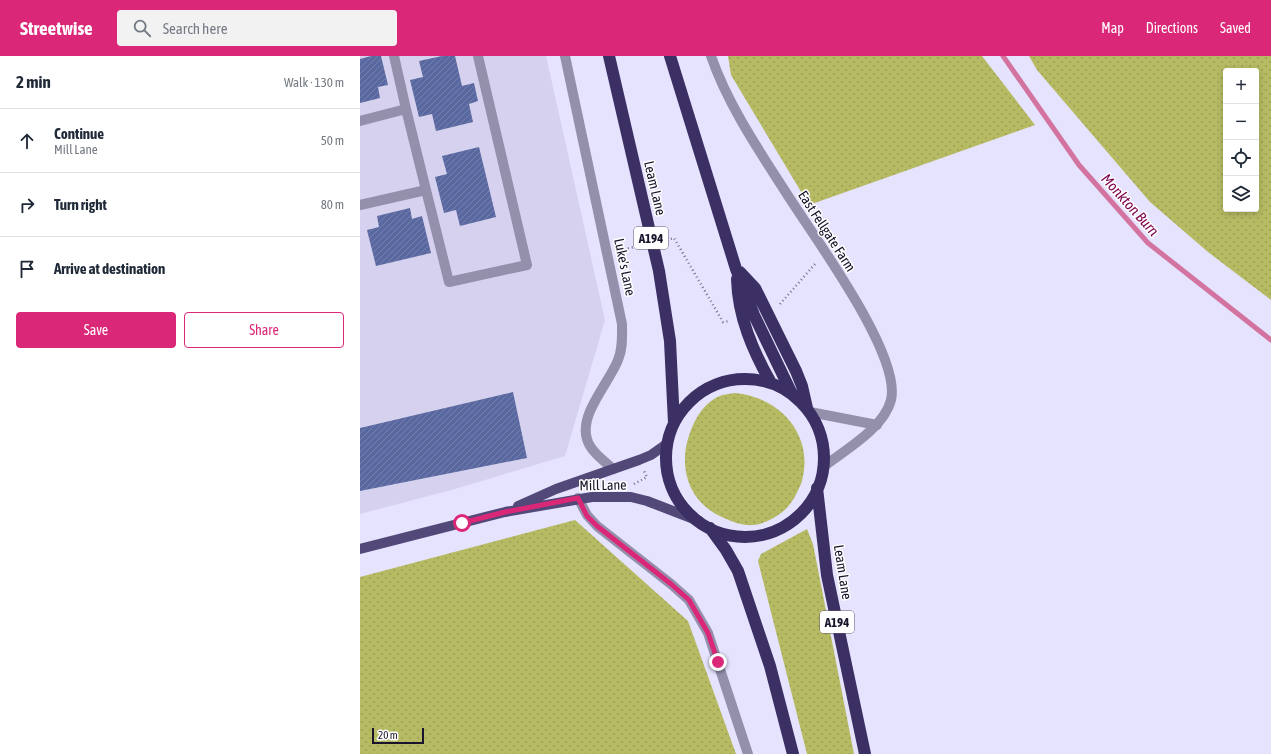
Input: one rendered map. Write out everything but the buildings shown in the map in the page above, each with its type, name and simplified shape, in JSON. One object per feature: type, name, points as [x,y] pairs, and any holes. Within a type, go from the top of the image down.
[{"type":"highway","name":"Leam Lane","points":[[609,56],[659,271],[670,341],[674,423]]},
{"type":"highway","name":"Leam Lane","points":[[670,56],[736,269],[754,315],[792,394]]},
{"type":"highway","name":"Leam Lane","points":[[736,269],[737,300],[756,356],[772,383]]},
{"type":"highway","name":"Leam Lane","points":[[704,524],[735,536],[749,536],[774,532],[800,515],[810,502],[817,488],[823,467],[822,438],[808,410],[802,386],[796,371],[755,288],[736,269]]},
{"type":"highway","name":"Leam Lane","points":[[793,754],[770,666],[738,571],[726,550],[704,524],[686,509],[676,495],[669,478],[666,461],[668,443],[674,423],[684,407],[698,394],[715,384],[734,379],[753,379],[772,383],[792,394],[808,410]]},
{"type":"highway","name":"Leam Lane","points":[[817,488],[827,575],[865,754]]},
{"type":"main road","name":"Mill Lane","points":[[505,512],[556,489],[651,455],[668,443]]},
{"type":"main road","name":"Mill Lane","points":[[360,549],[505,512],[578,498],[631,497],[655,503],[704,524]]},
{"type":"street","points":[[394,56],[449,282],[527,265],[478,56]]},
{"type":"street","name":"Luke's Lane","points":[[565,56],[622,324],[622,344],[618,360],[587,417],[585,429],[587,441],[613,469]]},
{"type":"street","name":"East Fellgate Farm","points":[[711,56],[716,69],[750,135],[786,193],[826,252],[864,316],[884,358],[891,377],[891,401],[885,416],[877,425],[823,467]]},
{"type":"street","points":[[360,121],[406,109]]},
{"type":"street","points":[[360,205],[426,190]]},
{"type":"street","points":[[808,410],[877,425]]},
{"type":"street","points":[[578,498],[587,516],[597,526],[689,600],[708,633],[748,754]]},
{"type":"path","points":[[631,497],[632,485],[647,477],[639,460]]},
{"type":"shaded area","points":[[360,56],[546,56],[605,320],[565,456],[455,489],[360,514]]},
{"type":"green space","points":[[728,56],[982,56],[1035,125],[809,205],[731,75]]},
{"type":"green space","points":[[1029,56],[1271,56],[1271,300],[1208,252],[1150,202],[1037,70]]},
{"type":"green space","points":[[735,393],[752,396],[767,402],[780,411],[791,422],[799,436],[803,451],[804,467],[801,484],[793,500],[785,510],[778,515],[768,521],[757,524],[746,525],[738,523],[724,518],[710,510],[700,501],[692,490],[687,477],[685,463],[686,449],[689,435],[697,417],[705,406],[712,400],[722,395]]},
{"type":"green space","points":[[575,520],[688,621],[736,754],[360,754],[360,577]]},
{"type":"green space","points":[[807,529],[813,544],[854,754],[807,754],[758,561],[761,554]]},
{"type":"waterway","name":"Monkton Burn","points":[[1003,56],[1079,165],[1148,243],[1271,340]]},
{"type":"route","points":[[462,523],[505,512],[578,498],[587,516],[597,526],[689,600],[708,633],[718,662]]}]
